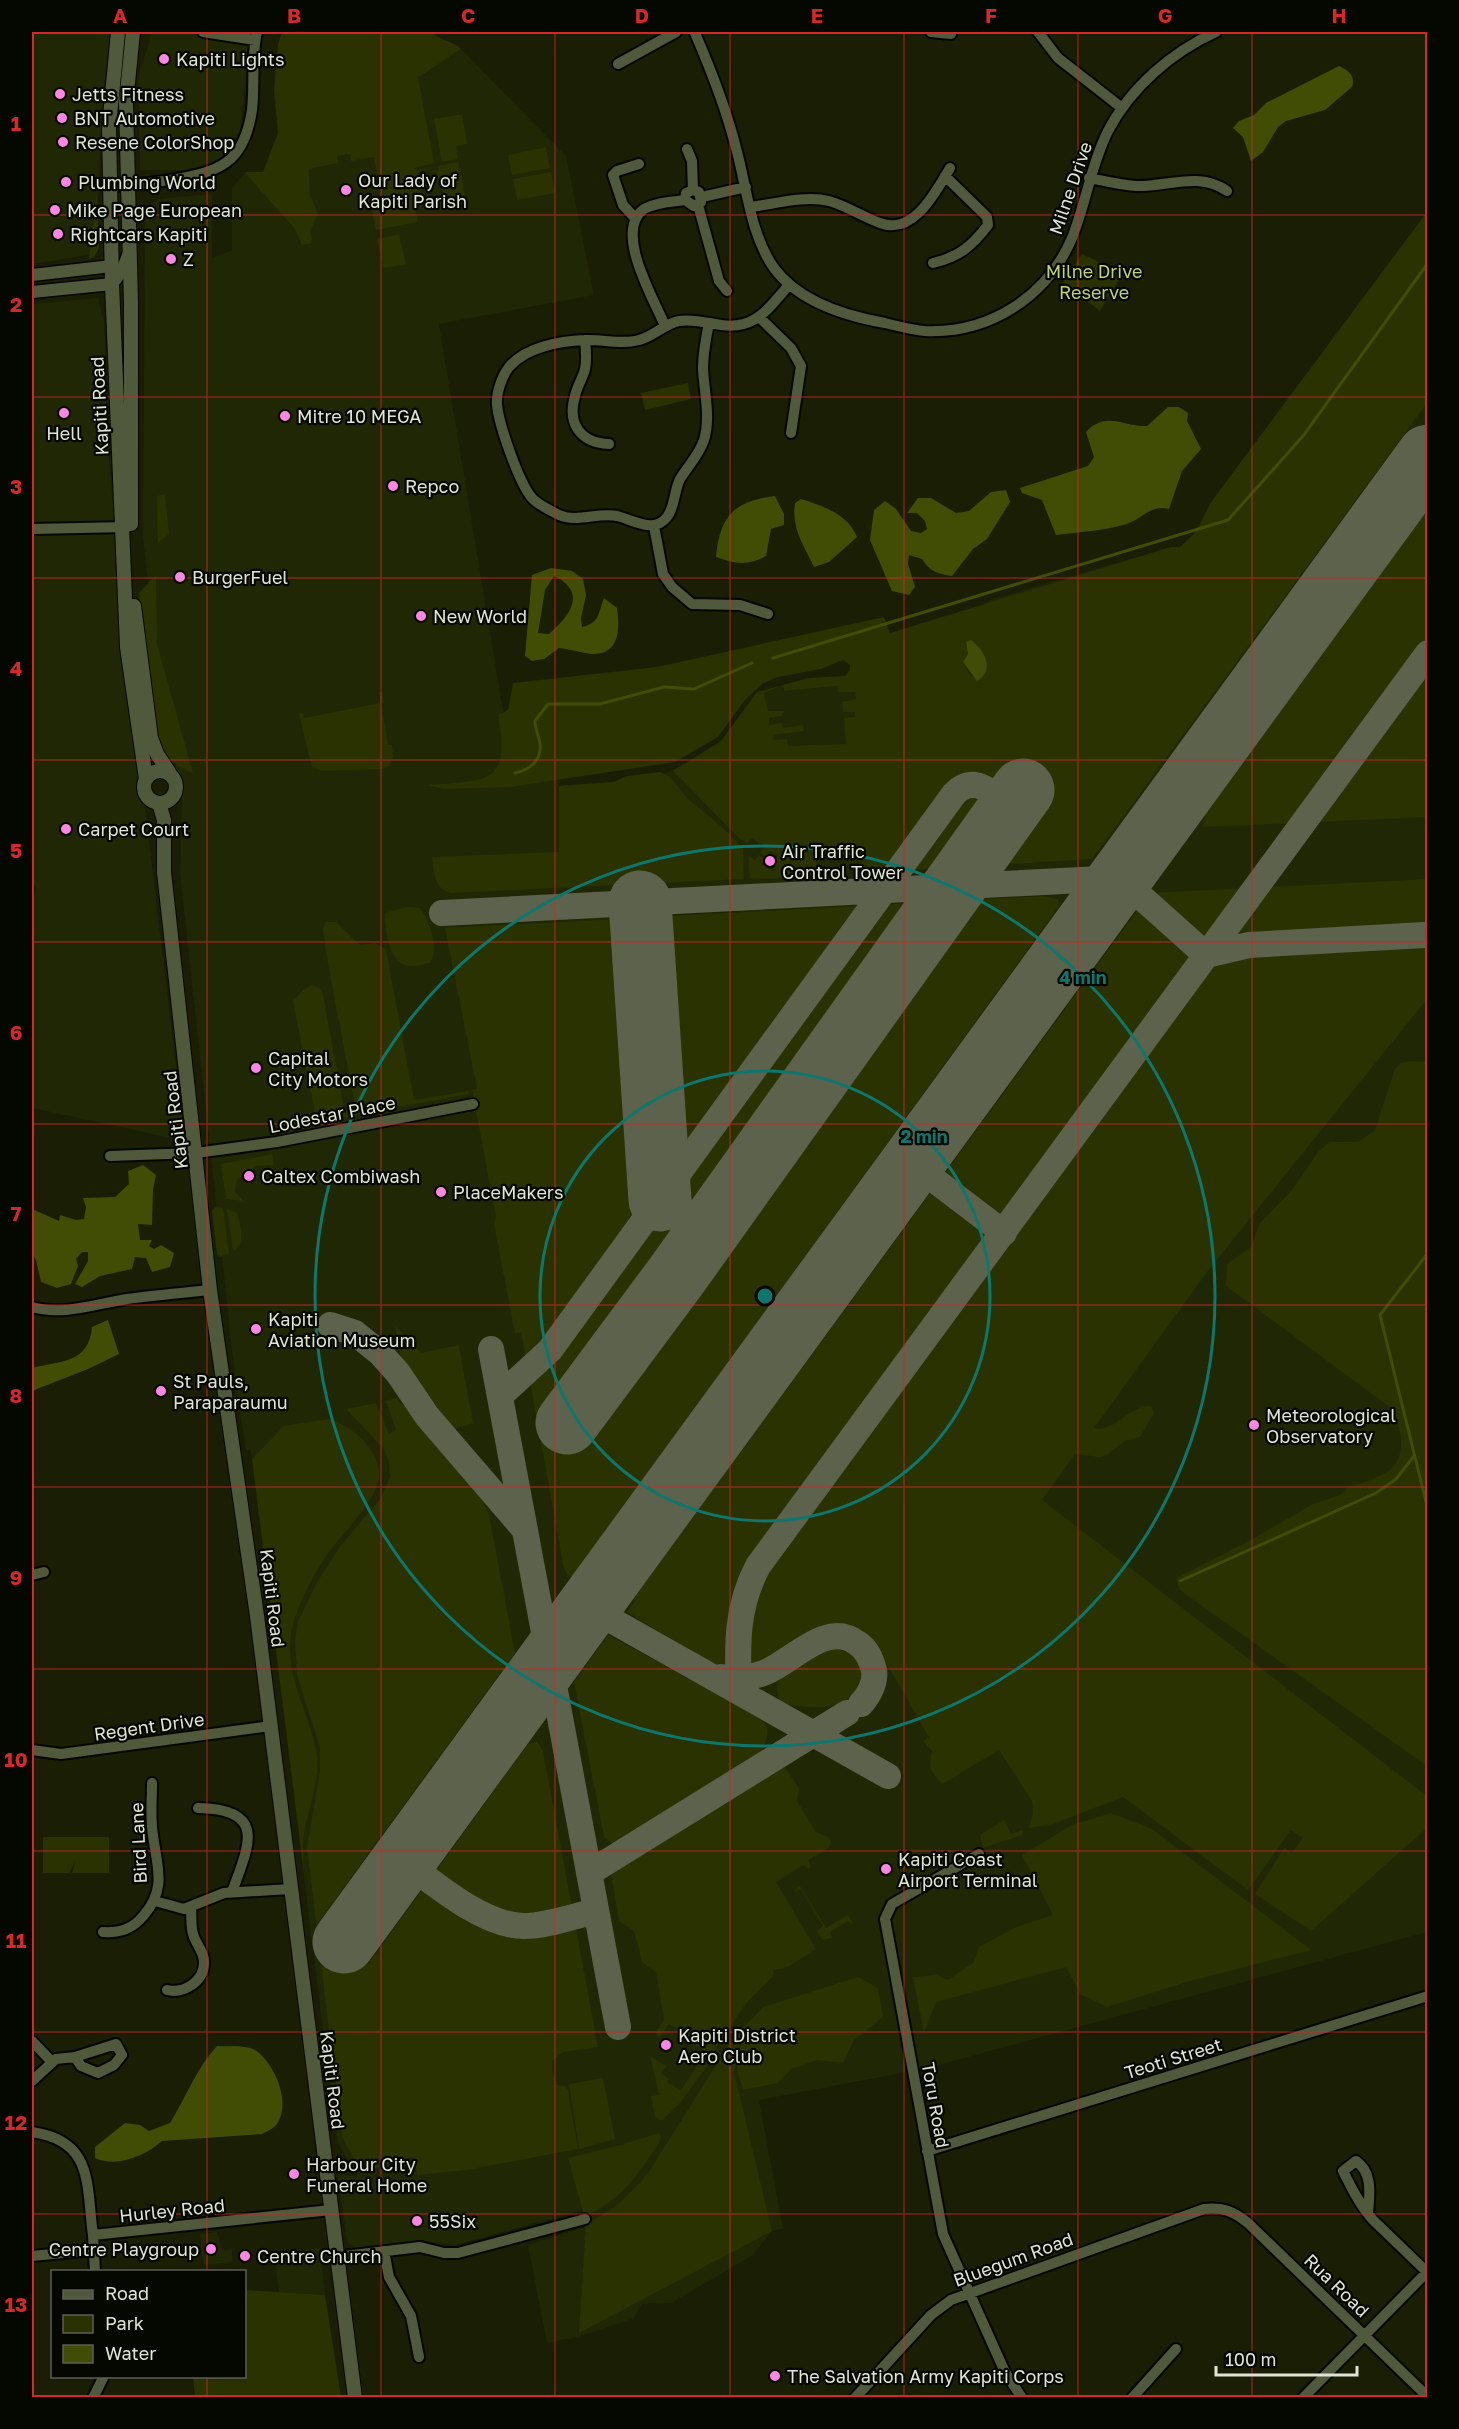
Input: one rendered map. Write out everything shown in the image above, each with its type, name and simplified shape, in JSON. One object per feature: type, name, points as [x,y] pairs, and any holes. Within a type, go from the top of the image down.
[{"type":"main road","name":"Kapiti Road","points":[[118,32],[109,127],[110,186],[127,527],[136,628],[151,738],[157,754],[169,772]]},
{"type":"main road","name":"Kapiti Road","points":[[133,32],[126,103],[131,299],[127,647],[146,779]]},
{"type":"main road","points":[[127,647],[136,628]]},
{"type":"main road","points":[[156,771],[169,772],[176,782],[176,791],[168,801],[159,803],[146,794],[146,779],[156,771]]},
{"type":"main road","name":"Kapiti Road","points":[[159,803],[164,820],[164,872],[210,1290],[240,1486],[355,2397]]},
{"type":"street","points":[[618,64],[676,32]]},
{"type":"street","points":[[683,32],[696,32]]},
{"type":"street","name":"Milne Drive","points":[[696,32],[716,84],[760,242],[774,267],[789,285],[820,304],[864,319],[924,331],[957,329],[980,324],[1023,302],[1054,269],[1071,238],[1102,144],[1122,108],[1147,79],[1165,64],[1216,32]]},
{"type":"street","points":[[931,32],[951,34]]},
{"type":"street","points":[[1038,32],[1058,58],[1122,108]]},
{"type":"street","points":[[110,186],[129,186],[216,170],[234,156],[248,131],[256,36],[203,33]]},
{"type":"street","points":[[687,149],[692,161],[697,197],[720,280],[727,291]]},
{"type":"street","points":[[635,218],[623,205],[613,175],[617,171],[639,164]]},
{"type":"street","points":[[751,207],[806,200],[827,201],[883,224],[902,225],[912,219],[921,209],[947,172],[987,217],[988,225],[970,247],[952,258],[933,263]]},
{"type":"street","points":[[1089,178],[1136,186],[1196,180],[1210,182],[1227,191]]},
{"type":"street","points":[[664,326],[633,243],[631,235],[635,218],[645,209],[656,204],[685,200],[686,193],[697,197],[746,187]]},
{"type":"street","points":[[32,292],[65,289],[114,275],[130,247]]},
{"type":"street","points":[[65,289],[71,284],[79,269]]},
{"type":"street","points":[[32,275],[79,269],[114,275],[131,299]]},
{"type":"street","points":[[709,323],[703,358],[707,418],[704,439],[681,479],[670,514],[664,521],[654,526],[614,516],[582,518],[562,516],[543,506],[529,494],[517,473],[497,405],[498,393],[508,368],[528,352],[585,340],[622,344],[642,340],[664,326],[680,321],[709,323],[729,327],[743,325],[760,318],[789,285]]},
{"type":"street","points":[[760,318],[791,348],[801,366],[799,396],[790,433]]},
{"type":"street","points":[[585,340],[585,368],[574,396],[572,420],[577,431],[587,439],[598,444],[609,444]]},
{"type":"street","points":[[654,526],[663,574],[672,587],[692,604],[740,605],[768,614]]},
{"type":"street","points":[[32,528],[127,527]]},
{"type":"street","name":"Lodestar Place","points":[[110,1156],[196,1153],[314,1136],[473,1104]]},
{"type":"street","points":[[32,1307],[46,1311],[65,1310],[130,1299],[210,1290]]},
{"type":"street","points":[[32,1575],[44,1572]]},
{"type":"street","name":"Regent Drive","points":[[32,1750],[61,1754],[271,1726]]},
{"type":"street","name":"Bird Lane","points":[[152,1783],[152,1829],[159,1870],[155,1901]]},
{"type":"street","points":[[198,1808],[226,1811],[239,1818],[247,1830],[247,1855],[232,1892]]},
{"type":"street","name":"Toru Road","points":[[979,1854],[892,1904],[885,1915],[943,2234],[1005,2372],[1022,2397]]},
{"type":"street","points":[[103,1932],[117,1932],[133,1927],[155,1901],[177,1908],[191,1908],[218,1894],[291,1888]]},
{"type":"street","points":[[166,1990],[175,1992],[187,1988],[198,1979],[204,1968],[204,1957],[192,1930],[191,1908]]},
{"type":"street","name":"Teoti Street","points":[[927,2151],[1428,1996]]},
{"type":"street","points":[[32,2040],[52,2062]]},
{"type":"street","points":[[32,2081],[52,2062],[62,2057],[75,2057]]},
{"type":"street","points":[[32,2132],[64,2141],[72,2146],[81,2161],[93,2235],[95,2270]]},
{"type":"street","name":"Bluegum Road","points":[[855,2397],[936,2310],[969,2292],[1188,2214],[1217,2208]]},
{"type":"street","name":"Rua Road","points":[[1217,2208],[1230,2210],[1248,2223],[1428,2397]]},
{"type":"street","name":"Hurley Road","points":[[93,2235],[331,2210]]},
{"type":"street","points":[[1303,2397],[1427,2272],[1368,2214]]},
{"type":"street","points":[[336,2257],[420,2247],[444,2253],[458,2253],[585,2219]]},
{"type":"street","points":[[32,2256],[94,2250]]},
{"type":"street","points":[[384,2251],[389,2277],[411,2316],[419,2357]]},
{"type":"street","points":[[1132,2397],[1176,2349]]},
{"type":"street","points":[[93,2397],[103,2378]]},
{"type":"shaded area","points":[[32,32],[110,32],[110,38],[103,92],[95,254],[32,264]]},
{"type":"shaded area","points":[[152,32],[251,32],[240,130],[223,156],[212,165],[183,170],[140,170],[138,78]]},
{"type":"shaded area","points":[[461,49],[566,156],[594,295],[439,324],[515,783],[559,779],[560,786],[656,778],[722,745],[756,695],[783,685],[783,691],[837,686],[993,599],[1171,547],[1180,547],[1196,532],[1211,502],[1427,212],[1427,1932],[928,2068],[759,2100],[783,2229],[772,2231],[753,2255],[671,2303],[642,2304],[634,2318],[577,2337],[547,2343],[528,2245],[586,2227],[582,2210],[455,2245],[420,2240],[356,2248],[347,2242],[338,2174],[358,2177],[337,2142],[252,1459],[250,1450],[246,1450],[236,1386],[180,873],[182,802],[155,649],[143,538],[145,212],[148,206],[158,199],[212,194],[212,258],[232,250],[232,188],[246,172],[281,172]]},
{"type":"shaded area","points":[[98,298],[104,322],[108,446],[123,624],[185,1141],[32,1108],[32,909],[36,887],[32,886],[32,304]]},
{"type":"shaded area","name":"Centre Playgroup","points":[[217,2232],[222,2250],[232,2249],[233,2262],[203,2265],[200,2234]]},
{"type":"shaded area","points":[[320,2248],[325,2295],[279,2292],[275,2262],[288,2261],[287,2252]]},
{"type":"green space","points":[[282,32],[432,32],[461,49],[418,78],[434,163],[414,168],[415,170],[436,168],[417,172],[424,205],[415,207],[418,222],[376,230],[372,209],[384,205],[379,183],[384,182],[383,178],[378,179],[374,157],[351,161],[350,154],[337,156],[338,163],[309,169],[310,195],[318,214],[310,231],[312,243],[302,245],[295,229],[248,176],[246,172],[263,172],[278,133],[274,91],[278,44]]},
{"type":"green space","points":[[462,114],[467,144],[456,146],[458,159],[442,162],[434,119]]},
{"type":"green space","points":[[546,147],[550,168],[512,175],[508,155]]},
{"type":"green space","points":[[458,162],[465,197],[443,201],[442,187],[437,172],[429,172],[439,170],[438,166]]},
{"type":"green space","points":[[551,172],[555,193],[517,200],[513,179]]},
{"type":"green space","points":[[97,189],[99,248],[94,257],[89,259]]},
{"type":"green space","points":[[1427,212],[1427,403],[1092,859],[859,873],[858,845],[815,848],[818,877],[750,879],[748,856],[755,860],[759,855],[765,859],[762,864],[774,872],[778,855],[770,851],[766,857],[760,853],[764,846],[751,838],[748,843],[740,839],[673,771],[721,741],[757,692],[808,678],[845,676],[850,670],[850,665],[843,660],[821,669],[778,677],[762,684],[745,700],[718,737],[675,762],[510,787],[444,789],[427,785],[479,779],[490,775],[497,767],[501,755],[498,715],[508,710],[513,683],[657,667],[884,617],[890,633],[1171,547],[1180,547],[1196,532],[1211,502]],"holes":[[[973,642],[985,657],[986,666],[983,676],[971,676],[963,662],[968,654],[966,644]],[[783,685],[784,691],[837,686],[838,692],[855,692],[856,699],[842,702],[843,712],[855,712],[855,717],[844,718],[846,744],[788,746],[787,739],[774,740],[773,735],[804,731],[803,725],[783,728],[782,723],[769,725],[769,718],[782,716],[784,711],[768,711],[764,693]]]},
{"type":"green space","points":[[399,234],[406,264],[383,268],[377,239]]},
{"type":"green space","name":"Milne Drive Reserve","points":[[1082,254],[1123,273],[1100,311],[1063,282]]},
{"type":"green space","points":[[688,383],[691,399],[645,410],[641,393]]},
{"type":"green space","points":[[165,494],[169,534],[158,543],[157,496]]},
{"type":"green space","points":[[1427,510],[1427,817],[1202,827],[1206,814]]},
{"type":"green space","points":[[156,575],[157,644],[193,773],[180,767],[169,758],[157,734],[139,593]]},
{"type":"green space","points":[[379,692],[382,692],[384,702],[381,703],[388,745],[392,745],[393,758],[389,766],[382,769],[321,771],[312,767],[299,714],[303,713],[304,718],[380,703]]},
{"type":"green space","points":[[660,772],[671,778],[689,800],[720,825],[743,849],[744,879],[451,893],[438,884],[432,857],[559,852],[559,786],[614,782],[626,776]]},
{"type":"green space","points":[[1427,879],[1427,999],[1207,1272],[1094,1428],[1109,1426],[1135,1410],[1151,1406],[1154,1413],[1140,1437],[1125,1441],[1100,1457],[1075,1454],[1042,1500],[1427,1796],[1427,1828],[1311,1931],[1255,1894],[1284,1848],[1292,1853],[1303,1838],[1291,1830],[1248,1890],[1123,1797],[1053,1824],[1029,1828],[1033,1813],[1032,1801],[999,1750],[942,1784],[930,1769],[933,1752],[923,1741],[929,1737],[879,1652],[871,1641],[859,1632],[843,1627],[826,1628],[771,1658],[745,1667],[731,1668],[716,1666],[627,1612],[635,1601],[633,1599],[1150,893]]},
{"type":"green space","points":[[1043,896],[1058,899],[1060,905],[576,1572],[571,1576],[567,1575],[563,1564],[521,1332],[515,1333],[494,1225],[496,1216],[472,1090],[477,1088],[445,928]]},
{"type":"green space","points":[[406,907],[420,908],[427,920],[434,942],[433,957],[430,963],[407,966],[394,956],[390,948],[385,913]]},
{"type":"green space","points":[[326,922],[336,922],[360,945],[375,943],[386,949],[414,1100],[468,1091],[469,1094],[324,1121],[316,1119],[293,1001],[303,990],[312,985],[322,990],[345,1113],[356,1111],[326,953],[323,928]]},
{"type":"green space","points":[[1428,1062],[1427,1766],[1185,1594],[1179,1589],[1176,1578],[1249,1541],[1313,1504],[1342,1494],[1349,1486],[1385,1473],[1397,1461],[1401,1438],[1391,1408],[1226,1286],[1227,1264],[1251,1247],[1259,1224],[1292,1190],[1318,1152],[1330,1142],[1358,1142],[1375,1130],[1395,1069],[1401,1063]]},
{"type":"green space","points":[[272,1154],[274,1165],[256,1166],[237,1180],[235,1192],[244,1201],[226,1199],[221,1164]]},
{"type":"green space","points":[[215,1207],[223,1208],[229,1253],[220,1257],[217,1255],[212,1211]]},
{"type":"green space","points":[[227,1209],[237,1213],[241,1229],[240,1244],[233,1251]]},
{"type":"green space","points":[[395,1325],[421,1353],[459,1345],[473,1423],[453,1429],[403,1371]]},
{"type":"green space","points":[[396,1398],[421,1422],[461,1469],[489,1515],[515,1653],[316,1925],[307,1848],[320,1771],[320,1747],[297,1675],[295,1641],[298,1622],[317,1582],[342,1544],[381,1498],[390,1477],[389,1461],[383,1448],[346,1409],[376,1403],[389,1434],[396,1430],[386,1401]]},
{"type":"green space","points":[[328,1419],[346,1426],[363,1440],[375,1457],[379,1476],[377,1486],[365,1508],[324,1559],[311,1581],[294,1621],[290,1654],[292,1670],[312,1733],[317,1761],[315,1786],[304,1836],[305,1881],[252,1459],[284,1426]]},
{"type":"green space","points":[[608,1635],[757,1715],[767,1728],[761,1753],[627,1840],[614,1845],[604,1837],[574,1682]]},
{"type":"green space","points":[[831,1645],[848,1647],[858,1654],[863,1665],[863,1678],[857,1690],[846,1700],[830,1706],[809,1707],[781,1702],[777,1692],[778,1682],[783,1674],[801,1659]]},
{"type":"green space","points":[[537,1742],[543,1751],[598,2047],[563,2052],[552,2061],[552,2070],[557,2085],[565,2086],[568,2090],[578,2149],[467,2170],[417,2175],[413,2157],[366,2171],[359,2168],[342,2137],[316,1925],[369,1963],[528,1744]]},
{"type":"green space","points":[[784,1766],[799,1788],[797,1801],[816,1832],[828,1837],[831,1842],[829,1848],[808,1860],[811,1866],[809,1869],[803,1865],[776,1882],[816,1949],[788,1967],[773,1970],[774,1975],[747,2002],[711,2055],[675,2032],[676,2028],[669,2024],[659,2038],[656,2033],[664,2020],[656,1972],[642,1962],[634,1931],[619,1921],[611,1872],[726,1798],[756,1785]]},
{"type":"green space","points":[[1111,1813],[1152,1829],[1311,1950],[1190,1981],[1107,2007],[1080,1994],[1066,1967],[936,2002],[924,2033],[913,1977],[937,1975],[948,1980],[974,1962],[979,1947],[1014,1928],[1053,1915],[1022,1855],[1072,1825]]},
{"type":"green space","points":[[1004,1820],[1011,1834],[1023,1830],[1022,1835],[983,1848],[980,1835]]},
{"type":"green space","points":[[43,1837],[109,1837],[109,1873],[72,1873],[75,1862],[69,1873],[43,1873]]},
{"type":"green space","points":[[800,1886],[826,1928],[848,1915],[854,1925],[848,1921],[830,1932],[832,1938],[822,1940],[817,1931],[823,1926],[801,1889],[793,1892]]},
{"type":"green space","points":[[858,1977],[878,1988],[883,2017],[854,2040],[843,2063],[817,2060],[791,2069],[778,2083],[743,2090],[737,2071],[743,2028],[763,2007]]},
{"type":"green space","points":[[737,2032],[741,2035],[734,2072],[772,2231],[579,2333],[586,2223],[604,2214],[620,2202],[648,2173]]},
{"type":"green space","points":[[650,2056],[666,2066],[661,2073],[669,2079],[667,2082],[681,2090],[700,2061],[707,2066],[681,2102],[661,2121],[655,2117],[651,2096],[659,2095]]},
{"type":"green space","points":[[603,2078],[615,2139],[579,2149],[569,2084]]},
{"type":"green space","points":[[658,2133],[661,2136],[659,2143],[628,2186],[608,2203],[584,2216],[568,2158]]},
{"type":"green space","points":[[246,2290],[325,2295],[341,2397],[195,2397],[193,2378],[246,2378]]},
{"type":"water","points":[[1339,66],[1350,74],[1353,80],[1352,87],[1325,110],[1286,121],[1278,127],[1263,152],[1251,161],[1243,137],[1233,128],[1239,121],[1254,115],[1266,103]]},
{"type":"water","points":[[1168,407],[1179,407],[1188,413],[1187,421],[1201,449],[1182,471],[1169,509],[1152,510],[1127,524],[1056,535],[1042,500],[1022,493],[1020,488],[1088,466],[1094,457],[1086,432],[1093,425],[1115,421],[1147,426]]},
{"type":"water","points":[[1006,490],[1010,502],[987,539],[973,549],[952,576],[934,571],[922,559],[909,555],[908,564],[915,587],[909,595],[892,591],[870,540],[874,510],[885,501],[896,509],[911,531],[921,533],[927,529],[925,521],[917,513],[907,513],[918,498],[931,498],[956,513],[969,511],[991,492]]},
{"type":"water","points":[[775,496],[784,514],[784,525],[771,529],[766,556],[741,563],[716,557],[721,531],[731,513],[749,502]]},
{"type":"water","points":[[801,499],[834,512],[848,522],[857,537],[829,562],[814,567],[799,536],[795,521],[795,503]]},
{"type":"water","points":[[551,568],[572,571],[583,579],[586,595],[581,618],[582,627],[595,620],[604,598],[617,608],[618,632],[613,645],[601,653],[592,654],[559,648],[544,659],[532,661],[525,656],[532,575]],"holes":[[[554,576],[571,589],[573,597],[569,612],[549,634],[538,633],[545,590]]]},
{"type":"water","points":[[971,640],[984,654],[987,666],[986,671],[977,681],[963,662],[968,654],[966,642]]},
{"type":"water","points":[[143,1165],[156,1175],[152,1225],[138,1224],[140,1240],[152,1240],[149,1246],[154,1249],[161,1245],[174,1253],[170,1267],[152,1272],[146,1258],[135,1257],[132,1269],[100,1276],[82,1287],[75,1284],[88,1261],[88,1252],[82,1252],[76,1259],[78,1266],[71,1284],[57,1288],[41,1282],[32,1253],[32,1209],[59,1221],[60,1215],[76,1220],[84,1219],[86,1207],[83,1198],[115,1197],[129,1184],[128,1171]]},
{"type":"water","points":[[108,1320],[119,1354],[32,1391],[32,1368],[62,1362],[79,1354],[90,1339],[92,1327]]},
{"type":"water","points":[[217,2046],[254,2049],[271,2067],[282,2096],[281,2115],[276,2125],[262,2134],[162,2141],[139,2156],[121,2161],[103,2161],[95,2158],[95,2147],[125,2123],[140,2125],[149,2131],[170,2123],[197,2074]]},
{"type":"waterway","points":[[773,658],[1228,520],[1303,436],[1428,263]]},
{"type":"waterway","points":[[515,773],[525,770],[537,760],[540,744],[535,721],[548,704],[600,704],[664,687],[694,689],[752,663]]},
{"type":"waterway","points":[[1428,1253],[1380,1315],[1428,1510]]},
{"type":"waterway","points":[[1180,1581],[1376,1493],[1396,1479],[1414,1456]]},
{"type":"taxiway","points":[[739,1692],[738,1643],[742,1612],[745,1597],[758,1566],[1428,653]]},
{"type":"taxiway","points":[[500,1396],[550,1350],[954,794],[961,788],[976,785],[990,791],[1011,806]]},
{"type":"taxiway","points":[[442,913],[1120,878],[1206,955],[1249,945],[1424,935]]},
{"type":"taxiway","points":[[912,1163],[1004,1233]]},
{"type":"taxiway","points":[[330,1325],[355,1333],[381,1354],[398,1373],[427,1416],[525,1530]]},
{"type":"taxiway","points":[[491,1349],[618,2027]]},
{"type":"taxiway","points":[[588,1607],[888,1776]]},
{"type":"taxiway","points":[[721,1677],[738,1678],[760,1674],[822,1639],[834,1636],[846,1637],[863,1648],[874,1670],[871,1688],[861,1704]]},
{"type":"taxiway","points":[[589,1873],[847,1713]]},
{"type":"taxiway","points":[[404,1861],[461,1902],[493,1919],[509,1924],[524,1926],[542,1924],[596,1911]]},
{"type":"runway","points":[[344,1942],[1428,456]]},
{"type":"runway","points":[[567,1423],[677,1275],[1023,790]]},
{"type":"runway","points":[[640,902],[660,1200]]},
{"type":"place","name":"Kapiti Lights","points":[[164,59]]},
{"type":"place","name":"Jetts Fitness","points":[[60,94]]},
{"type":"place","name":"BNT Automotive","points":[[62,118]]},
{"type":"place","name":"Resene ColorShop","points":[[63,142]]},
{"type":"place","name":"Plumbing World","points":[[66,182]]},
{"type":"place","name":"Our Lady of Kapiti Parish","points":[[346,190]]},
{"type":"place","name":"Mike Page European","points":[[55,210]]},
{"type":"place","name":"Rightcars Kapiti","points":[[58,234]]},
{"type":"place","name":"Z","points":[[171,259]]},
{"type":"place","name":"Hell","points":[[64,413]]},
{"type":"place","name":"Mitre 10 MEGA","points":[[285,416]]},
{"type":"place","name":"Repco","points":[[393,486]]},
{"type":"place","name":"BurgerFuel","points":[[180,577]]},
{"type":"place","name":"New World","points":[[421,616]]},
{"type":"place","name":"Carpet Court","points":[[66,829]]},
{"type":"place","name":"Air Traffic Control Tower","points":[[770,861]]},
{"type":"place","name":"Capital City Motors","points":[[256,1068]]},
{"type":"place","name":"Caltex Combiwash","points":[[249,1176]]},
{"type":"place","name":"PlaceMakers","points":[[441,1192]]},
{"type":"place","name":"Kapiti Aviation Museum","points":[[256,1329]]},
{"type":"place","name":"St Pauls, Paraparaumu","points":[[161,1391]]},
{"type":"place","name":"Meteorological Observatory","points":[[1254,1425]]},
{"type":"place","name":"Kapiti Coast Airport Terminal","points":[[886,1869]]},
{"type":"place","name":"Kapiti District Aero Club","points":[[666,2045]]},
{"type":"place","name":"Harbour City Funeral Home","points":[[294,2174]]},
{"type":"place","name":"55Six","points":[[417,2221]]},
{"type":"place","name":"Centre Playgroup","points":[[211,2249]]},
{"type":"place","name":"Centre Church","points":[[245,2256]]},
{"type":"place","name":"The Salvation Army Kapiti Corps","points":[[775,2376]]}]
